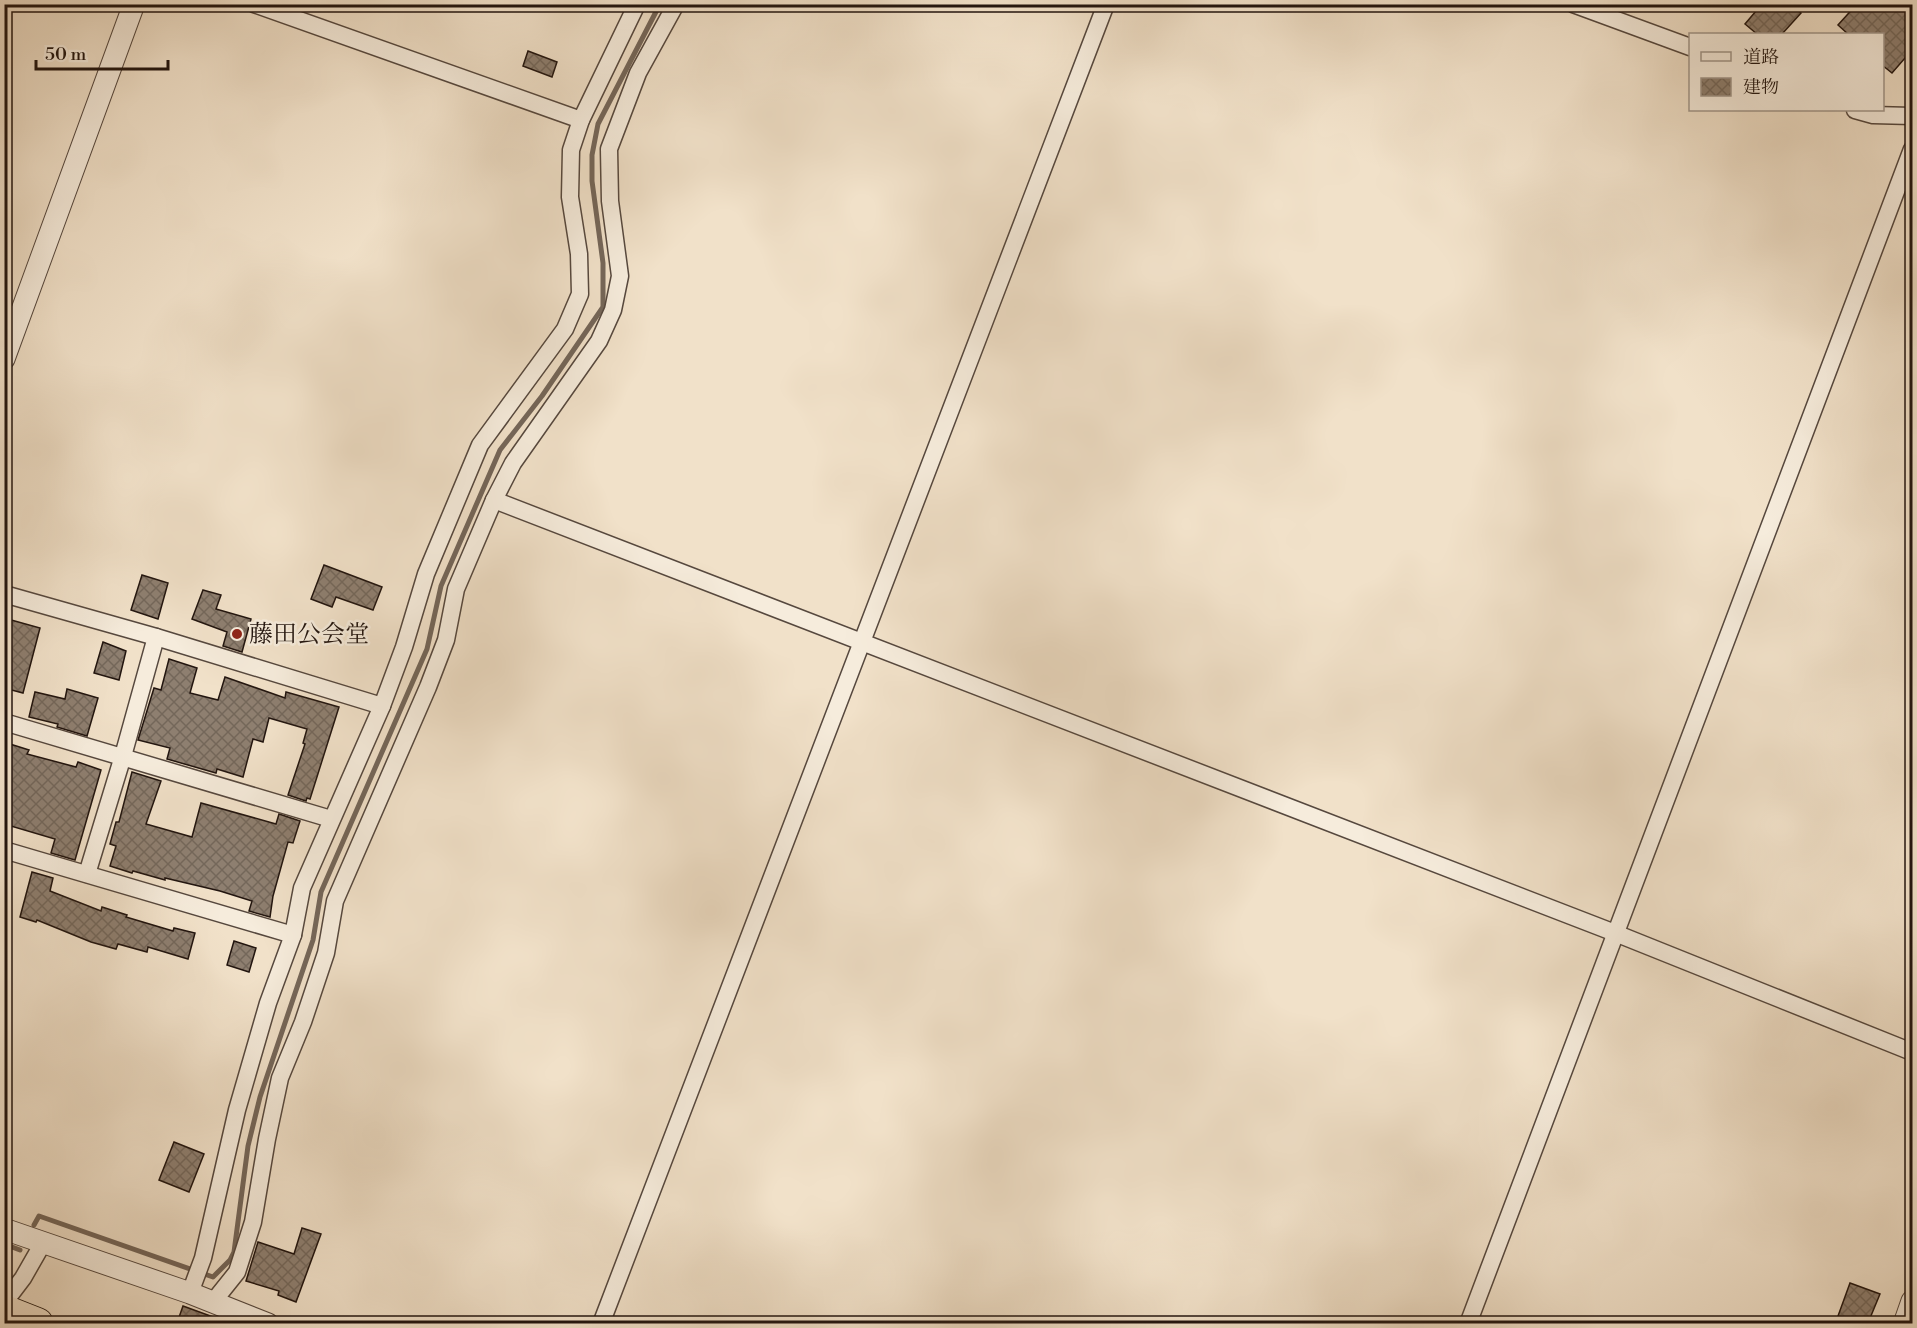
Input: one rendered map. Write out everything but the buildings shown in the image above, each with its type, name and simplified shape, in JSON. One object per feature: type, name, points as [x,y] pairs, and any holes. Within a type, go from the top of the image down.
[{"type":"highway","points":[[4,1311],[37,1323]]},
{"type":"street","points":[[4,360],[134,4]]},
{"type":"street","points":[[254,4],[581,120]]},
{"type":"street","points":[[191,1290],[203,1258],[237,1110],[268,1003],[293,935],[302,888],[382,706],[404,647],[426,574],[480,445],[565,329],[580,294],[579,254],[570,197],[571,150],[581,120],[637,4]]},
{"type":"street","points":[[213,1302],[237,1272],[254,1222],[267,1139],[280,1078],[303,1022],[326,953],[335,901],[428,687],[446,640],[456,589],[494,500],[513,463],[599,341],[613,310],[620,276],[610,201],[609,149],[639,73],[676,4]]},
{"type":"street","points":[[601,1323],[1106,4]]},
{"type":"street","points":[[1573,4],[1689,47]]},
{"type":"street","points":[[1859,111],[1873,115],[1912,116]]},
{"type":"street","points":[[1468,1323],[1912,149]]},
{"type":"street","points":[[494,500],[1615,933],[1912,1052]]},
{"type":"street","points":[[4,594],[156,637],[382,706]]},
{"type":"street","points":[[87,874],[156,637]]},
{"type":"street","points":[[4,722],[331,819]]},
{"type":"street","points":[[4,850],[293,935]]},
{"type":"street","points":[[4,1228],[43,1243],[191,1290],[213,1302],[268,1323]]},
{"type":"street","points":[[4,1303],[43,1243]]},
{"type":"street","points":[[1904,1323],[1912,1301]]},
{"type":"waterway","points":[[34,1225],[39,1216],[213,1277],[230,1260],[234,1252],[248,1146],[260,1097],[313,940],[321,892],[427,649],[441,586],[500,450],[542,396],[603,307],[603,263],[592,181],[592,155],[598,124],[660,4]]},
{"type":"waterway","points":[[4,1244],[20,1250]]},
{"type":"place","name":"藤田公会堂","points":[[237,634]]}]
